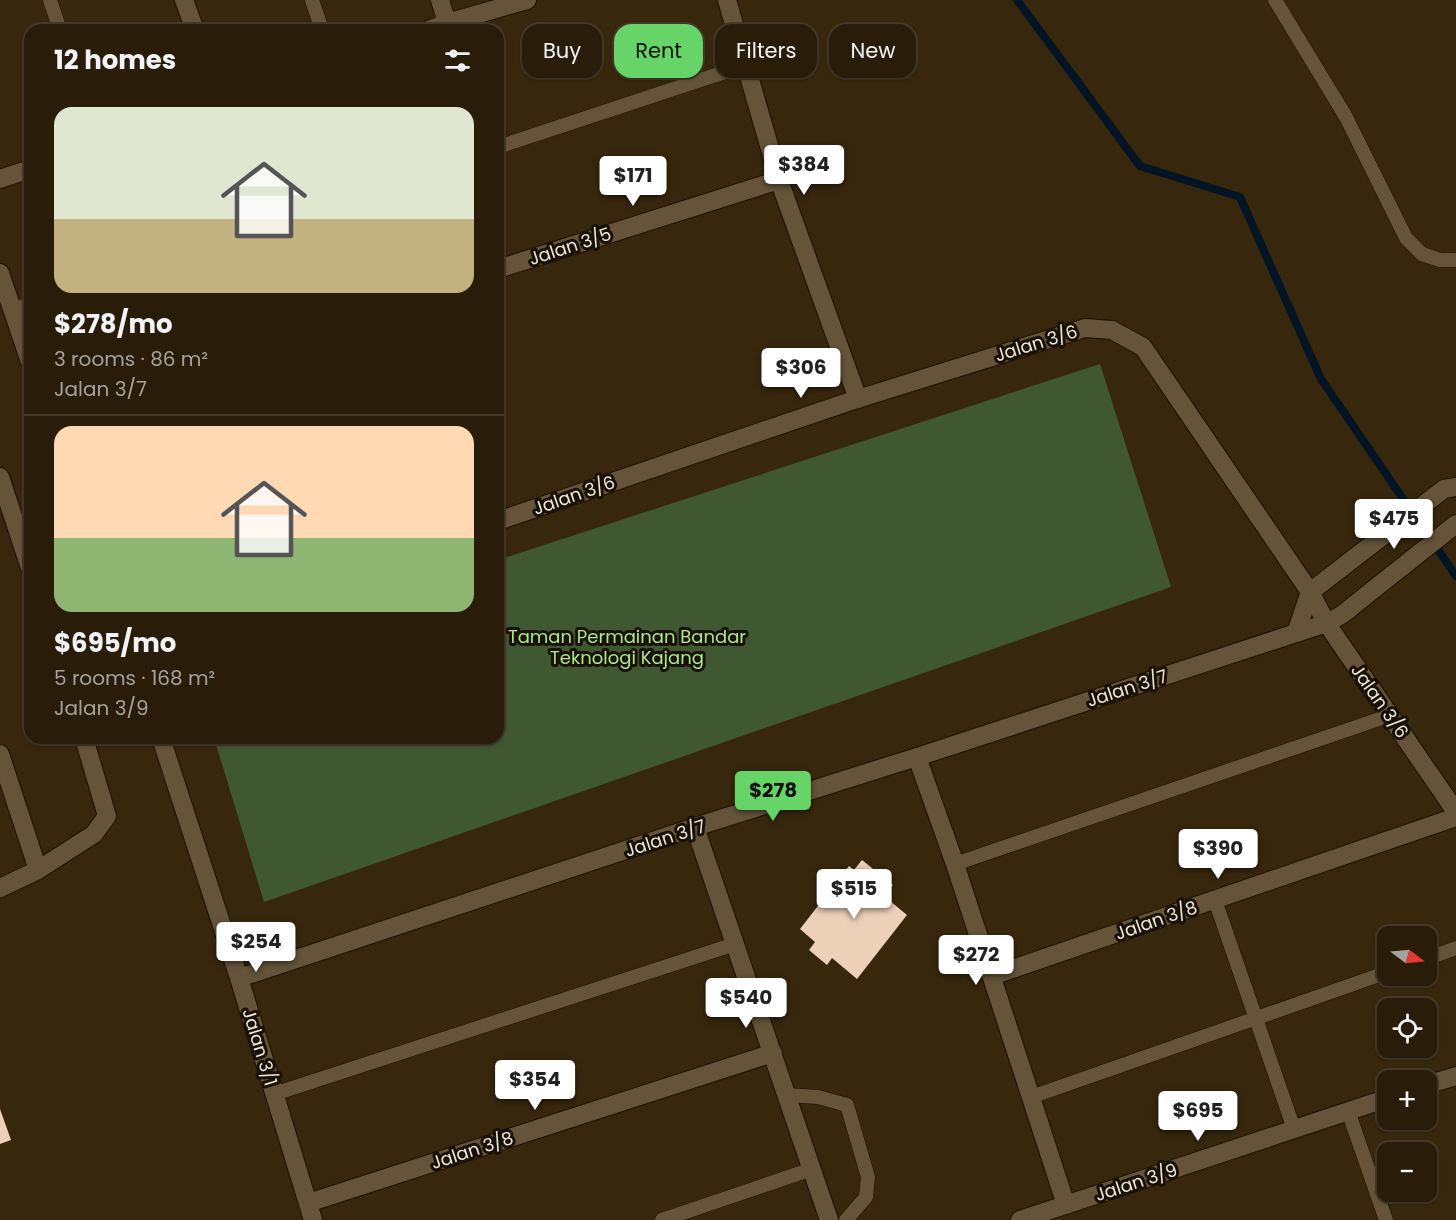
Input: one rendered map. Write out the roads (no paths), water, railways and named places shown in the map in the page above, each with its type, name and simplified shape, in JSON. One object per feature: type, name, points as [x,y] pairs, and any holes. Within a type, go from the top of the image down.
[{"type":"street","points":[[184,0],[193,24]]},
{"type":"street","points":[[440,0],[447,23],[527,0]]},
{"type":"street","points":[[727,0],[734,24]]},
{"type":"street","points":[[750,78],[779,180],[858,399]]},
{"type":"street","points":[[0,179],[24,171]]},
{"type":"street","name":"Jalan 3/5","points":[[504,267],[779,180]]},
{"type":"street","points":[[0,273],[24,345]]},
{"type":"street","name":"Jalan 3/6","points":[[504,519],[858,399],[1085,328],[1112,330],[1143,347],[1310,592],[1327,624],[1456,812]]},
{"type":"street","points":[[0,477],[24,550]]},
{"type":"street","points":[[1296,633],[1310,592],[1450,488]]},
{"type":"street","name":"Jalan 3/7","points":[[239,978],[695,827],[1327,624],[1345,614],[1456,524]]},
{"type":"street","points":[[0,888],[38,870],[94,834],[107,816],[86,744]]},
{"type":"street","name":"Jalan 3/1","points":[[163,744],[239,978],[311,1212]]},
{"type":"street","points":[[0,754],[38,870]]},
{"type":"street","points":[[917,757],[955,864],[1066,1205]]},
{"type":"street","name":"Jalan 3/8","points":[[992,976],[1456,817]]},
{"type":"street","points":[[695,827],[829,1220]]},
{"type":"street","name":"Jalan 3/8","points":[[311,1212],[773,1053]]},
{"type":"street","points":[[1437,1082],[1456,1076]]},
{"type":"street","name":"Jalan 3/9","points":[[1027,1219],[1377,1102]]},
{"type":"lane","points":[[50,0],[58,24]]},
{"type":"lane","points":[[312,0],[320,24]]},
{"type":"lane","points":[[1275,0],[1346,117],[1406,238],[1422,254],[1440,260],[1456,260]]},
{"type":"lane","points":[[504,145],[715,75]]},
{"type":"lane","points":[[12,310],[24,306]]},
{"type":"lane","points":[[955,864],[1391,715]]},
{"type":"lane","points":[[1215,900],[1294,1129]]},
{"type":"lane","points":[[274,1094],[735,944]]},
{"type":"lane","points":[[1437,954],[1456,948]]},
{"type":"lane","points":[[1031,1097],[1377,976]]},
{"type":"lane","points":[[787,1095],[818,1097],[847,1105],[868,1177],[866,1197],[846,1220]]},
{"type":"lane","points":[[1348,1112],[1386,1220]]},
{"type":"lane","points":[[662,1220],[812,1169]]},
{"type":"waterway","points":[[1017,0],[1140,166],[1240,197],[1321,379],[1456,576]]},
{"type":"park label","name":"Taman Permainan Bandar Teknologi Kajang","points":[[627,646]]}]
